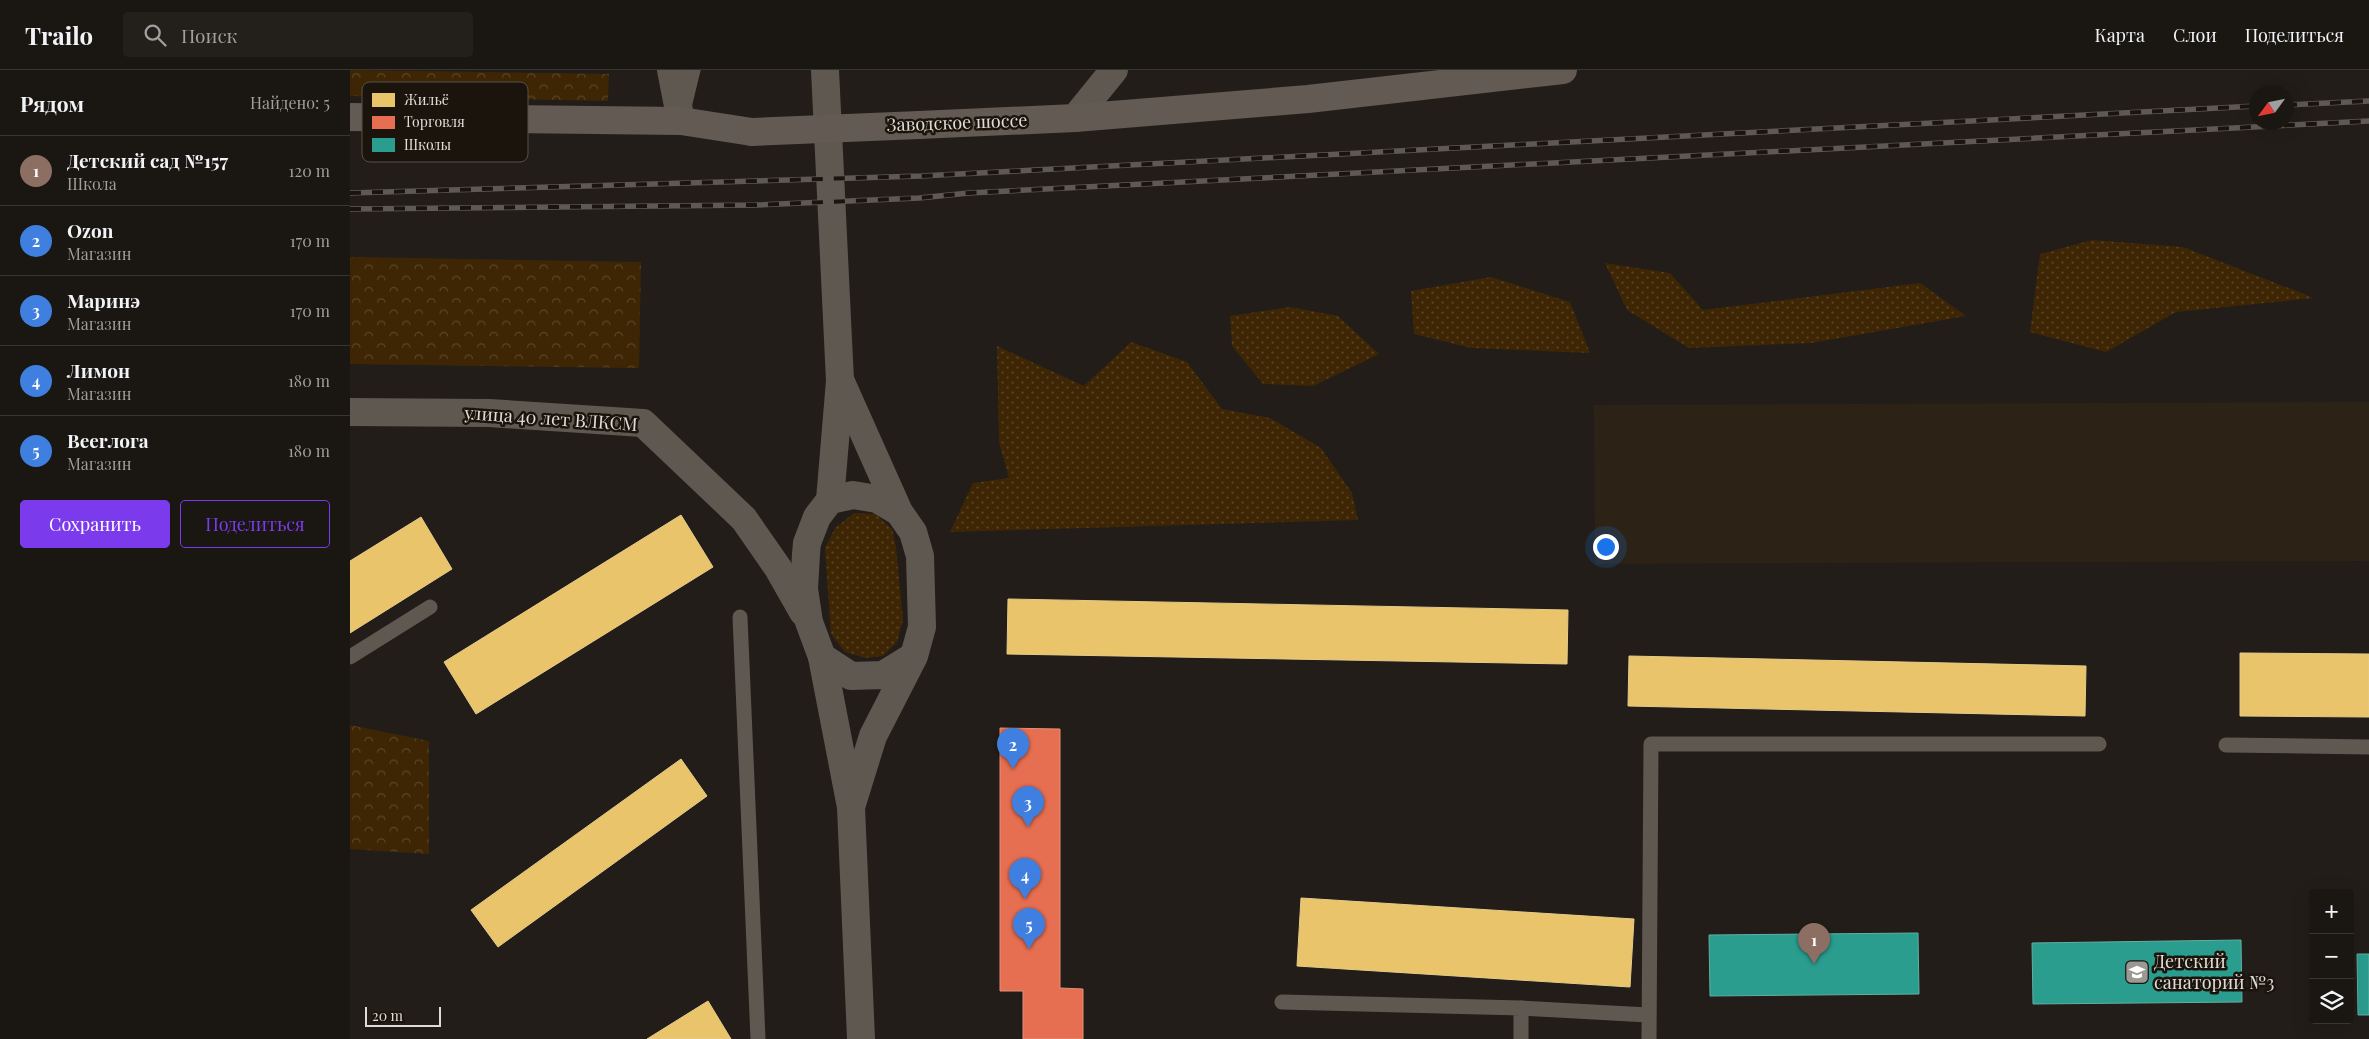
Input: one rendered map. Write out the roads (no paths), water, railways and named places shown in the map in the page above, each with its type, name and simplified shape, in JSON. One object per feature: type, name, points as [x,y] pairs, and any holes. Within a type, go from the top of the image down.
[{"type":"main road","name":"Заводское шоссе","points":[[528,119],[681,121],[752,132],[1075,118],[1308,99],[1562,70]]},
{"type":"street","points":[[671,70],[681,121]]},
{"type":"street","points":[[809,622],[804,589],[807,542],[817,517],[830,500],[840,381],[825,70]]},
{"type":"street","points":[[1075,118],[1114,70]]},
{"type":"street","points":[[840,381],[899,512],[914,532],[920,556],[922,627],[914,656],[873,736],[851,807]]},
{"type":"street","name":"улица 40 лет ВЛКСМ","points":[[350,412],[489,412],[643,423],[744,520]]},
{"type":"street","points":[[830,500],[853,495],[878,499],[899,512]]},
{"type":"street","points":[[744,520],[806,554]]},
{"type":"street","points":[[744,520],[778,568],[809,622],[822,657],[851,807],[861,1039]]},
{"type":"street","points":[[822,657],[851,676],[884,675],[914,656]]},
{"type":"lane","points":[[681,121],[693,70]]},
{"type":"lane","points":[[350,657],[430,607]]},
{"type":"lane","points":[[740,617],[758,1039]]},
{"type":"lane","points":[[1648,1039],[1651,744],[2099,744]]},
{"type":"lane","points":[[2226,744],[2369,747]]},
{"type":"lane","points":[[1282,1002],[1521,1008],[1648,1015]]},
{"type":"lane","points":[[1521,1008],[1521,1039]]},
{"type":"railway","points":[[2294,105],[2369,101]]},
{"type":"railway","points":[[350,193],[921,176],[2249,106]]},
{"type":"railway","points":[[350,209],[756,205],[919,198],[969,193],[2369,121]]},
{"type":"place","name":"Ozon","points":[[1013,769]]},
{"type":"place","name":"Маринэ","points":[[1028,827]]},
{"type":"place","name":"Лимон","points":[[1025,899]]},
{"type":"place","name":"Beerлога","points":[[1029,949]]},
{"type":"place","name":"Детский сад №157","points":[[1814,964]]},
{"type":"place","name":"Детский санаторий №3","points":[[2137,972]]}]
